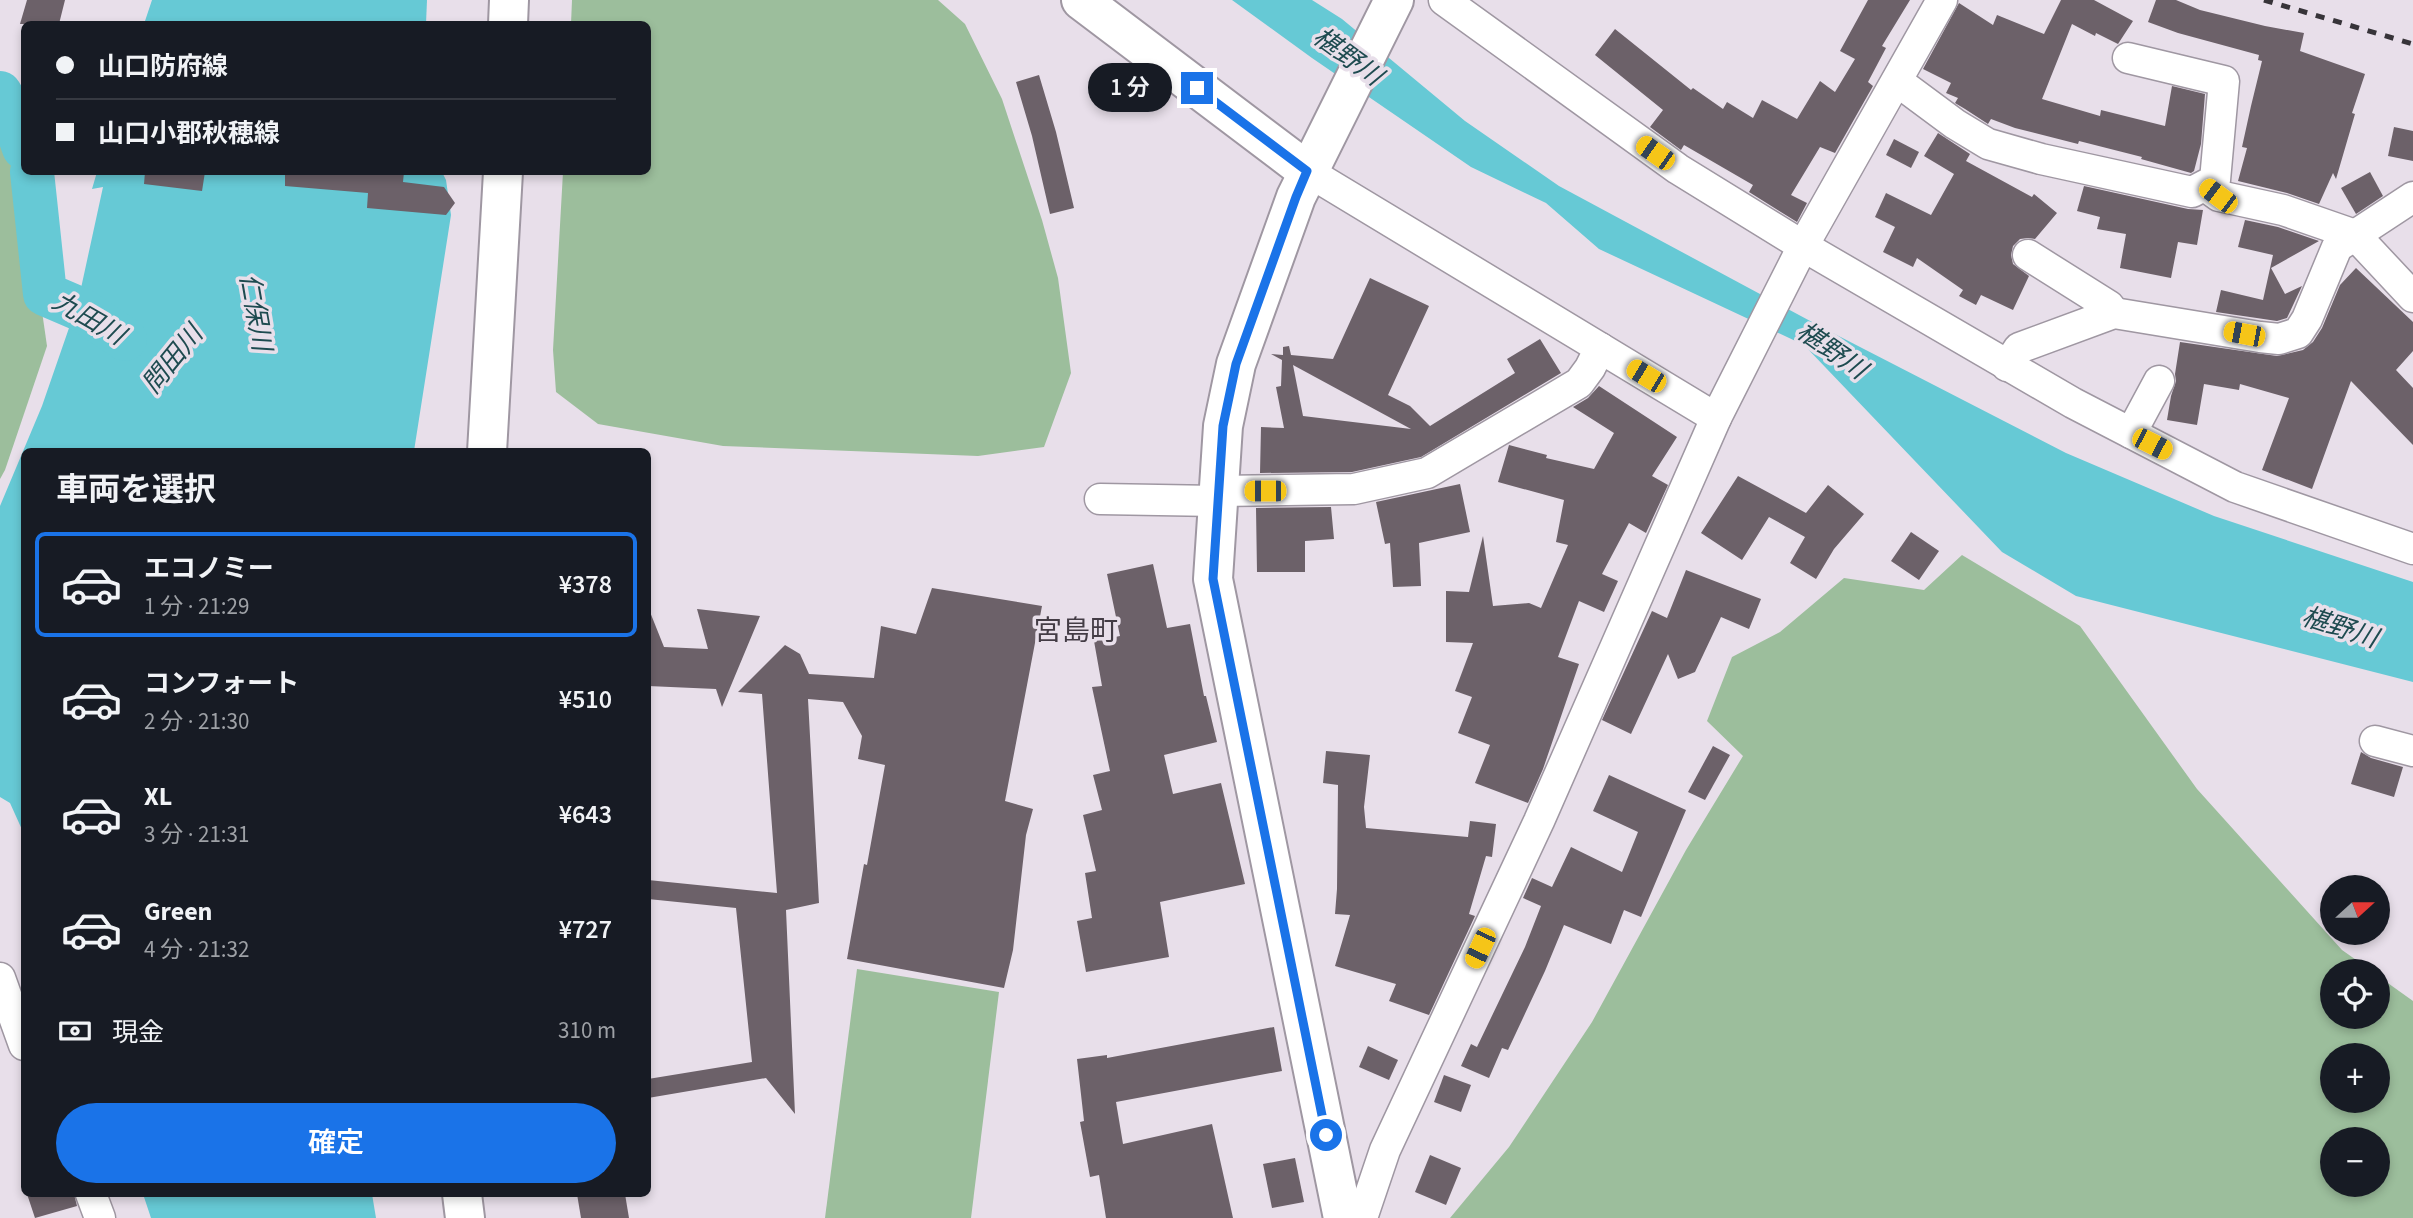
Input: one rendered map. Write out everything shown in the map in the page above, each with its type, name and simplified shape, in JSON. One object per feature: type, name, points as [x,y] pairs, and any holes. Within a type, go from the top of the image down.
[{"type":"main road","points":[[508,21],[509,0]]},
{"type":"main road","points":[[1081,0],[1307,171]]},
{"type":"main road","points":[[1343,1218],[1213,579],[1223,426],[1236,364],[1307,171],[1394,0]]},
{"type":"main road","points":[[487,448],[503,175]]},
{"type":"main road","points":[[463,1197],[465,1218]]},
{"type":"street","points":[[1444,0],[1543,74],[1800,252],[2131,433],[2235,486],[2413,549]]},
{"type":"street","points":[[1362,1218],[1385,1150],[1539,821],[1719,413],[1800,252],[1942,0]]},
{"type":"street","points":[[1897,81],[1955,124],[1988,144],[2041,159],[2192,192],[2215,180],[2227,70],[2128,58]]},
{"type":"street","points":[[1307,171],[1600,348],[1719,413]]},
{"type":"street","points":[[2204,186],[2218,196],[2283,210],[2354,235],[2413,298]]},
{"type":"street","points":[[2007,366],[2019,348],[2113,313],[2279,339],[2298,333],[2307,319],[2337,247],[2413,197]]},
{"type":"street","points":[[2028,255],[2109,306],[2113,313]]},
{"type":"street","points":[[1100,499],[1354,489],[1427,473],[1578,383],[1590,368],[1600,348]]},
{"type":"street","points":[[2131,433],[2159,382]]},
{"type":"street","points":[[2375,741],[2413,751]]},
{"type":"street","points":[[0,978],[21,1037]]},
{"type":"street","points":[[92,1197],[100,1218]]},
{"type":"green space","points":[[572,0],[938,0],[965,24],[1002,99],[1058,278],[1071,373],[1044,447],[978,456],[723,446],[598,424],[556,392],[553,350],[563,175],[651,175],[651,21],[571,21]]},
{"type":"green space","points":[[0,122],[20,159],[47,346],[0,479]]},
{"type":"green space","points":[[1962,555],[2080,626],[2197,789],[2320,926],[2320,945],[2337,945],[2355,959],[2320,959],[2320,1029],[2390,1029],[2390,985],[2413,1001],[2413,1218],[1450,1218],[1509,1147],[1592,1022],[1686,850],[1743,756],[1707,721],[1732,657],[1780,632],[1844,578],[1924,590]]},
{"type":"green space","points":[[857,969],[999,992],[971,1218],[825,1218]]},
{"type":"water","points":[[152,0],[427,0],[426,21],[145,21]]},
{"type":"water","name":"椹野川","points":[[1232,0],[1312,0],[1342,19],[1465,121],[1559,186],[1827,330],[2066,453],[2214,516],[2413,582],[2413,682],[2076,596],[2002,552],[1804,345],[1599,249],[1546,203],[1471,167]]},
{"type":"water","points":[[96,175],[444,175],[451,215],[414,448],[24,448],[78,302],[103,187],[92,189]]},
{"type":"water","points":[[21,456],[21,827],[10,803],[0,797],[0,506]]},
{"type":"water","points":[[144,1197],[372,1197],[376,1218],[151,1218]]},
{"type":"building","points":[[27,0],[65,0],[60,21],[21,21],[20,24]]},
{"type":"building","points":[[1868,0],[1910,0],[1882,46],[1886,48],[1868,82],[1873,86],[1835,153],[1820,147],[1791,195],[1807,203],[1797,222],[1749,192],[1753,185],[1684,145],[1681,150],[1650,127],[1663,110],[1595,55],[1615,29],[1691,90],[1693,88],[1723,109],[1727,102],[1753,118],[1762,100],[1797,119],[1820,81],[1835,92],[1855,59],[1840,51]]},
{"type":"building","points":[[2061,0],[2094,0],[2133,21],[2118,44],[2072,24],[2042,99],[2100,116],[2101,110],[2165,126],[2172,86],[2205,94],[2201,144],[2194,171],[2191,173],[2141,159],[2142,157],[2015,128],[1991,119],[1988,124],[1955,103],[1958,98],[1946,93],[1951,83],[1923,69],[1959,3],[1993,25],[1997,15],[2044,34]]},
{"type":"building","points":[[2156,0],[2176,0],[2200,10],[2304,33],[2300,51],[2365,74],[2352,113],[2355,114],[2336,179],[2333,173],[2319,204],[2238,181],[2247,148],[2242,147],[2262,61],[2258,60],[2259,55],[2148,22]]},
{"type":"building","points":[[1039,75],[1074,208],[1050,214],[1016,82]]},
{"type":"building","points":[[2394,127],[2413,131],[2413,161],[2388,156]]},
{"type":"building","points":[[1938,133],[1970,154],[1966,161],[2032,197],[2034,194],[2057,213],[2035,239],[2020,239],[2013,246],[2013,264],[2029,276],[2013,310],[1981,295],[1976,305],[1959,296],[1963,290],[1917,258],[1913,267],[1883,252],[1895,227],[1875,217],[1886,193],[1931,215],[1954,174],[1924,156]]},
{"type":"building","points":[[1894,139],[1919,152],[1911,168],[1886,155]]},
{"type":"building","points":[[2370,172],[2383,196],[2356,214],[2341,188]]},
{"type":"building","points":[[145,175],[205,175],[202,191],[144,184]]},
{"type":"building","points":[[285,175],[404,175],[403,182],[444,187],[455,203],[446,215],[367,208],[368,193],[285,186]]},
{"type":"building","points":[[2084,186],[2203,210],[2197,245],[2178,242],[2171,278],[2120,268],[2126,234],[2097,229],[2100,217],[2077,211]]},
{"type":"building","points":[[2245,220],[2278,227],[2319,241],[2271,268],[2285,294],[2302,286],[2287,318],[2277,321],[2216,312],[2221,290],[2263,300],[2273,255],[2238,247]]},
{"type":"building","points":[[2356,268],[2413,322],[2413,351],[2396,370],[2413,388],[2413,445],[2351,381],[2312,489],[2262,470],[2289,398],[2240,384],[2239,390],[2204,384],[2197,425],[2167,420],[2176,381],[2180,342],[2277,356],[2303,350],[2313,342],[2322,328],[2340,285]]},
{"type":"building","points":[[1370,278],[1429,306],[1388,395],[1410,406],[1430,426],[1515,373],[1507,359],[1540,339],[1561,373],[1421,457],[1352,472],[1260,473],[1261,427],[1284,428],[1276,387],[1281,386],[1282,360],[1271,354],[1283,355],[1283,347],[1289,346],[1291,355],[1333,359]],"holes":[[[1293,365],[1411,429],[1303,416]]]},
{"type":"building","points":[[1599,386],[1677,437],[1652,476],[1668,485],[1646,533],[1629,523],[1602,574],[1618,581],[1604,612],[1579,601],[1558,657],[1579,664],[1543,769],[1528,803],[1475,783],[1490,745],[1458,733],[1472,697],[1455,691],[1473,643],[1446,642],[1446,591],[1469,592],[1483,536],[1493,606],[1529,603],[1541,608],[1568,545],[1556,542],[1564,500],[1498,482],[1509,445],[1547,455],[1546,458],[1594,469],[1614,433],[1573,407],[1588,398]]},
{"type":"building","points":[[1738,476],[1806,513],[1828,485],[1864,514],[1834,549],[1816,579],[1790,563],[1805,537],[1769,517],[1742,560],[1701,533]]},
{"type":"building","points":[[1460,484],[1470,532],[1419,543],[1421,586],[1393,587],[1390,543],[1385,544],[1376,502]]},
{"type":"building","points":[[1331,507],[1334,539],[1305,541],[1305,572],[1257,572],[1256,508]]},
{"type":"building","points":[[1911,532],[1939,551],[1919,580],[1891,561]]},
{"type":"building","points":[[1153,564],[1167,628],[1190,624],[1204,696],[1217,742],[1164,755],[1173,794],[1221,783],[1245,884],[1160,902],[1169,957],[1086,972],[1077,921],[1092,918],[1085,873],[1096,871],[1083,815],[1102,810],[1093,775],[1110,771],[1092,687],[1102,686],[1094,641],[1120,636],[1107,574]]},
{"type":"building","points":[[1686,570],[1761,599],[1749,629],[1721,617],[1695,672],[1678,679],[1668,654],[1631,734],[1602,720],[1652,611],[1667,618]]},
{"type":"building","points":[[932,588],[1042,606],[1005,801],[1033,809],[1026,835],[1013,950],[1004,988],[847,959],[885,765],[858,759],[862,736],[843,702],[808,699],[819,903],[786,910],[795,1114],[766,1078],[651,1097],[651,1079],[752,1062],[736,908],[651,899],[651,880],[777,893],[762,694],[738,692],[785,645],[800,654],[809,674],[874,678],[881,626],[916,634]]},
{"type":"building","points":[[697,609],[760,616],[722,707],[716,689],[651,686],[651,614],[664,647],[708,649]]},
{"type":"building","points":[[1713,746],[1730,755],[1705,800],[1688,792]]},
{"type":"building","points":[[1326,751],[1370,755],[1364,807],[1366,828],[1468,837],[1470,821],[1496,824],[1492,857],[1486,856],[1469,914],[1475,916],[1429,1015],[1389,1001],[1396,984],[1335,966],[1350,915],[1335,914],[1338,785],[1323,783]]},
{"type":"building","points":[[2361,752],[2371,758],[2403,767],[2394,797],[2351,784]]},
{"type":"building","points":[[1609,775],[1686,810],[1641,917],[1624,910],[1611,944],[1564,925],[1508,1050],[1502,1048],[1489,1078],[1461,1066],[1471,1044],[1477,1047],[1525,947],[1541,906],[1523,898],[1532,878],[1552,887],[1571,847],[1622,872],[1638,832],[1593,811]]},
{"type":"building","points":[[1274,1027],[1282,1071],[1116,1102],[1123,1144],[1212,1124],[1233,1218],[1106,1218],[1099,1175],[1090,1177],[1080,1122],[1084,1121],[1077,1059],[1107,1055],[1107,1058]]},
{"type":"building","points":[[1368,1046],[1398,1060],[1389,1080],[1359,1067]]},
{"type":"building","points":[[1444,1075],[1471,1085],[1461,1112],[1434,1102]]},
{"type":"building","points":[[1430,1155],[1461,1168],[1446,1205],[1415,1192]]},
{"type":"building","points":[[1295,1158],[1304,1202],[1272,1208],[1263,1164]]},
{"type":"building","points":[[28,1197],[75,1197],[77,1206],[35,1218]]},
{"type":"building","points":[[578,1197],[626,1197],[629,1218],[581,1218]]},
{"type":"waterway","name":"九田川","points":[[0,93],[11,112],[21,140]]},
{"type":"waterway","name":"九田川","points":[[32,175],[45,294],[80,309],[125,339]]},
{"type":"railway","points":[[2264,0],[2413,44]]},
{"type":"district","name":"宮島町","points":[[1076,630]]},
{"type":"route","points":[[1197,88],[1307,171],[1236,364],[1223,426],[1213,579],[1326,1135]]},
{"type":"water label","name":"仁保川","points":[[256,312]]},
{"type":"water label","name":"問田川","points":[[172,359]]}]
